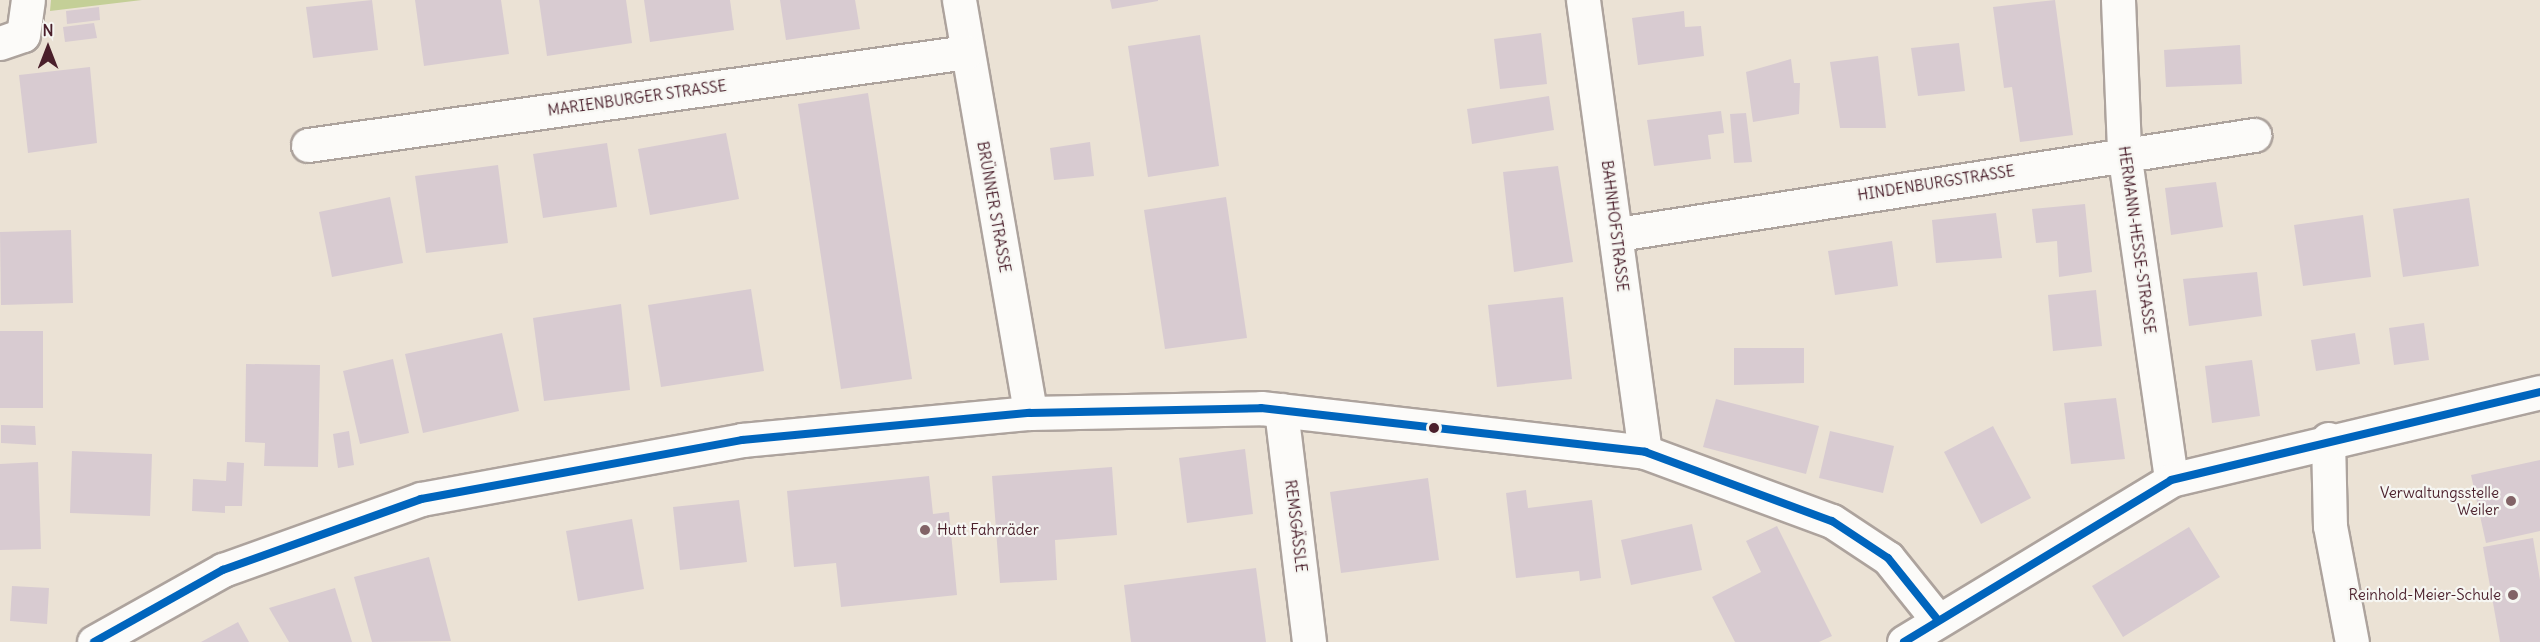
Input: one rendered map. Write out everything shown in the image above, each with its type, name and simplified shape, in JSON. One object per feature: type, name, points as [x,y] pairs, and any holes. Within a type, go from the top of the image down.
[{"type":"street","points":[[0,43],[23,35],[28,0]]},
{"type":"street","name":"BRÜNNER STRASSE","points":[[959,0],[966,52],[1030,413]]},
{"type":"street","name":"BAHNHOFSTRASSE","points":[[1583,0],[1618,234],[1645,452]]},
{"type":"street","name":"HERMANN-HESSE-STRASSE","points":[[2118,0],[2124,152],[2170,480]]},
{"type":"street","name":"MARIENBURGER STRASSE","points":[[308,145],[966,52]]},
{"type":"street","name":"HINDENBURGSTRASSE","points":[[1618,234],[2124,152],[2254,135]]},
{"type":"street","points":[[1904,642],[1937,619],[2170,480],[2328,439],[2540,392]]},
{"type":"street","points":[[94,642],[223,570],[421,499],[742,440],[1030,413],[1281,410],[1645,452],[1832,521],[1888,558],[1937,619]]},
{"type":"street","name":"REMSGÄSSLE","points":[[1281,410],[1309,642]]},
{"type":"street","points":[[2328,439],[2330,526],[2352,642]]},
{"type":"green space","points":[[51,0],[142,0],[50,11]]},
{"type":"building","points":[[372,0],[378,50],[313,58],[306,7]]},
{"type":"building","points":[[415,0],[501,0],[509,54],[424,66]]},
{"type":"building","points":[[539,0],[626,0],[632,43],[547,56]]},
{"type":"building","points":[[644,0],[730,0],[734,30],[650,42]]},
{"type":"building","points":[[780,0],[855,0],[860,29],[786,40]]},
{"type":"building","points":[[1110,0],[1158,0],[1158,1],[1112,9]]},
{"type":"building","points":[[2055,0],[2073,135],[2020,142],[2012,87],[2004,88],[1993,7]]},
{"type":"building","points":[[99,7],[100,20],[67,24],[66,11]]},
{"type":"building","points":[[1684,11],[1685,27],[1701,26],[1704,56],[1638,65],[1632,18]]},
{"type":"building","points":[[94,23],[97,38],[65,42],[63,27]]},
{"type":"building","points":[[1541,33],[1547,84],[1500,89],[1494,39]]},
{"type":"building","points":[[1200,35],[1219,166],[1148,177],[1128,46]]},
{"type":"building","points":[[1959,43],[1965,91],[1918,96],[1911,48]]},
{"type":"building","points":[[2240,45],[2242,84],[2166,87],[2164,50]]},
{"type":"building","points":[[1878,56],[1886,128],[1840,128],[1830,62]]},
{"type":"building","points":[[1791,59],[1794,83],[1800,83],[1799,114],[1753,122],[1746,72]]},
{"type":"building","points":[[90,67],[97,143],[28,153],[19,75]]},
{"type":"building","points":[[868,93],[912,379],[841,389],[798,104]]},
{"type":"building","points":[[1549,96],[1554,130],[1472,144],[1467,109]]},
{"type":"building","points":[[1721,111],[1724,133],[1708,135],[1711,159],[1654,166],[1647,120]]},
{"type":"building","points":[[1746,113],[1752,162],[1734,163],[1730,114]]},
{"type":"building","points":[[726,133],[739,199],[650,215],[638,149]]},
{"type":"building","points":[[1090,142],[1094,176],[1054,180],[1050,148]]},
{"type":"building","points":[[607,143],[617,207],[543,218],[533,154]]},
{"type":"building","points":[[498,165],[508,243],[426,253],[415,176]]},
{"type":"building","points":[[1558,166],[1573,262],[1514,272],[1503,172]]},
{"type":"building","points":[[2216,182],[2223,227],[2171,235],[2165,188]]},
{"type":"building","points":[[390,197],[403,263],[332,277],[319,212]]},
{"type":"building","points":[[1226,197],[1247,338],[1165,349],[1144,210]]},
{"type":"building","points":[[2469,198],[2479,266],[2403,277],[2393,209]]},
{"type":"building","points":[[2085,204],[2092,272],[2059,277],[2057,241],[2036,243],[2032,209]]},
{"type":"building","points":[[1996,213],[2002,258],[1936,263],[1932,220]]},
{"type":"building","points":[[2363,215],[2371,277],[2303,286],[2294,225]]},
{"type":"building","points":[[71,230],[73,303],[1,305],[0,232]]},
{"type":"building","points":[[1892,241],[1898,286],[1835,295],[1828,251]]},
{"type":"building","points":[[2257,272],[2262,316],[2189,326],[2183,279]]},
{"type":"building","points":[[751,289],[764,371],[661,387],[648,305]]},
{"type":"building","points":[[2096,290],[2102,346],[2053,351],[2048,295]]},
{"type":"building","points":[[1563,297],[1572,379],[1497,387],[1488,305]]},
{"type":"building","points":[[621,304],[630,390],[544,401],[533,318]]},
{"type":"building","points":[[2424,323],[2429,360],[2394,365],[2389,328]]},
{"type":"building","points":[[0,331],[43,331],[43,408],[0,408]]},
{"type":"building","points":[[502,333],[519,411],[423,433],[405,354]]},
{"type":"building","points":[[2355,333],[2360,364],[2316,371],[2311,340]]},
{"type":"building","points":[[1734,348],[1804,348],[1804,383],[1734,385]]},
{"type":"building","points":[[393,359],[409,433],[360,444],[343,371]]},
{"type":"building","points":[[2252,360],[2260,416],[2212,423],[2205,366]]},
{"type":"building","points":[[246,364],[320,365],[318,467],[264,466],[265,443],[245,442]]},
{"type":"building","points":[[2116,398],[2125,459],[2071,464],[2064,403]]},
{"type":"building","points":[[1716,399],[1819,426],[1806,474],[1703,447]]},
{"type":"building","points":[[1,425],[35,426],[36,445],[1,443]]},
{"type":"building","points":[[1993,426],[2031,498],[1981,524],[1944,452]]},
{"type":"building","points":[[349,431],[354,465],[338,468],[333,434]]},
{"type":"building","points":[[1830,431],[1894,446],[1883,493],[1819,478]]},
{"type":"building","points":[[1245,449],[1253,514],[1187,523],[1179,458]]},
{"type":"building","points":[[72,451],[152,454],[150,516],[70,513]]},
{"type":"building","points":[[2540,460],[2540,531],[2486,543],[2471,475]]},
{"type":"building","points":[[38,462],[41,549],[0,550],[0,464]]},
{"type":"building","points":[[227,462],[244,463],[242,506],[225,506],[225,513],[192,511],[193,479],[226,481]]},
{"type":"building","points":[[1112,467],[1117,535],[1055,540],[1057,580],[1000,583],[992,476]]},
{"type":"building","points":[[929,476],[933,514],[949,512],[957,595],[841,607],[836,563],[794,567],[787,491]]},
{"type":"building","points":[[1428,478],[1439,560],[1341,573],[1330,492]]},
{"type":"building","points":[[1526,490],[1528,508],[1592,500],[1601,578],[1580,581],[1579,571],[1516,578],[1506,493]]},
{"type":"building","points":[[739,500],[747,562],[680,570],[673,507]]},
{"type":"building","points":[[632,519],[644,589],[578,601],[566,531]]},
{"type":"building","points":[[1692,524],[1702,570],[1631,585],[1621,540]]},
{"type":"building","points":[[1777,526],[1832,636],[1819,642],[1735,642],[1712,597],[1761,572],[1746,541]]},
{"type":"building","points":[[2189,527],[2220,577],[2123,637],[2092,586]]},
{"type":"building","name":"Reinhold-Meier-Schule","points":[[2533,538],[2540,580],[2540,642],[2500,642],[2483,547]]},
{"type":"building","points":[[429,557],[451,641],[372,642],[354,577]]},
{"type":"building","points":[[1256,568],[1266,642],[1131,642],[1124,585]]},
{"type":"building","points":[[12,586],[49,588],[47,624],[10,621]]},
{"type":"building","points":[[335,588],[352,642],[289,642],[269,608]]},
{"type":"building","points":[[238,622],[249,642],[201,642]]},
{"type":"transit line","points":[[1904,642],[2171,480],[2540,392]]},
{"type":"transit line","points":[[94,642],[223,570],[421,499],[742,440],[1030,413],[1261,408],[1645,452],[1832,521],[1888,558],[1937,619]]},
{"type":"place","name":"Verwaltungsstelle Weiler","points":[[2511,501]]},
{"type":"place","name":"Hutt Fahrräder","points":[[925,530]]},
{"type":"place","name":"Reinhold-Meier-Schule","points":[[2513,595]]}]
